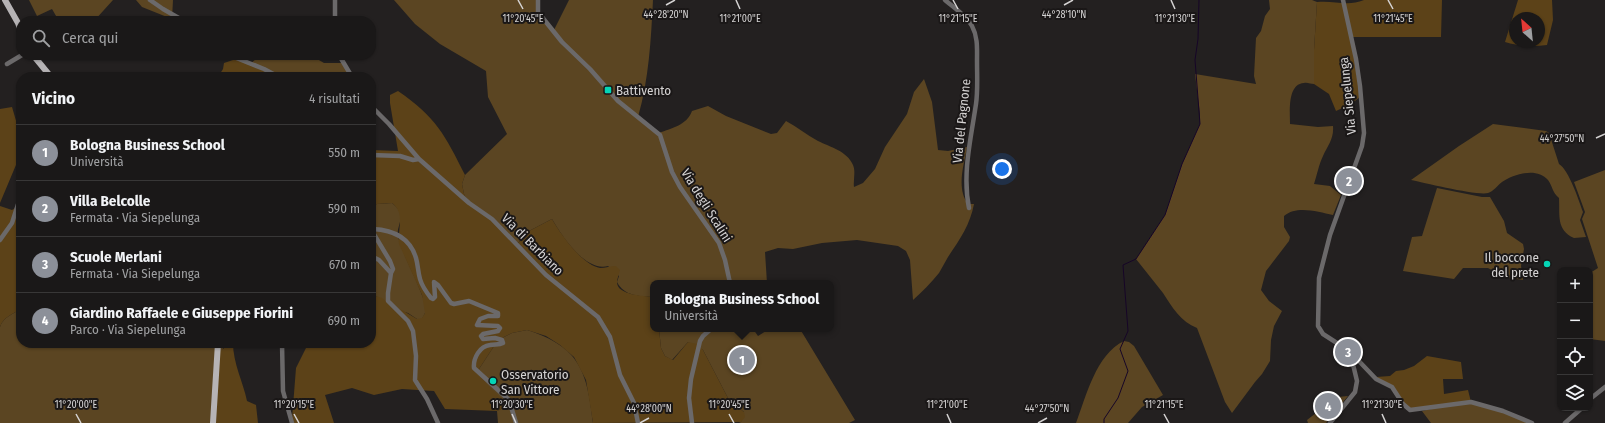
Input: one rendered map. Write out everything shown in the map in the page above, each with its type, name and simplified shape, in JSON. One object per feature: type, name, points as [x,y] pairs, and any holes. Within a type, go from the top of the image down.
[{"type":"main road","points":[[5,0],[16,19]]},
{"type":"main road","points":[[37,60],[47,72]]},
{"type":"main road","points":[[213,423],[218,348]]},
{"type":"street","points":[[150,0],[175,16]]},
{"type":"street","points":[[335,0],[335,16]]},
{"type":"street","name":"Via degli Scalini","points":[[538,0],[538,12],[562,42],[590,69],[618,101],[660,135],[672,172],[680,187],[719,243],[726,260],[729,280]]},
{"type":"street","name":"Via del Pagnone","points":[[945,0],[963,15],[971,25],[977,37],[976,103],[969,149],[966,189],[969,208]]},
{"type":"street","name":"Via Siepelunga","points":[[1343,0],[1356,59],[1364,133],[1362,146],[1330,235],[1320,269],[1318,326],[1323,334],[1340,345],[1376,379],[1392,387],[1403,404],[1410,410],[1471,402],[1497,409],[1532,423]]},
{"type":"street","points":[[7,64],[16,59]]},
{"type":"street","points":[[242,60],[269,72]]},
{"type":"street","points":[[342,60],[349,72]]},
{"type":"street","name":"Via di Barbiano","points":[[376,111],[419,159],[469,203],[492,219],[546,275],[598,317],[610,337],[620,375],[634,403],[638,423]]},
{"type":"street","points":[[376,154],[400,156],[413,160],[419,159]]},
{"type":"street","points":[[0,240],[12,223],[16,211]]},
{"type":"street","points":[[376,230],[394,233],[405,239],[412,249],[416,259],[420,280],[431,298],[433,299],[435,297],[434,282],[438,285],[451,303],[454,304],[469,301],[498,313],[498,316],[488,316],[480,319],[478,325],[498,326],[500,328],[498,331],[483,334],[481,336],[484,339],[496,338],[502,340],[503,343],[484,347],[476,357],[474,368],[509,400],[516,423]]},
{"type":"street","points":[[376,238],[393,269],[390,273],[388,301],[408,322],[413,331],[416,356],[415,380],[427,399],[438,423]]},
{"type":"street","points":[[376,257],[390,273]]},
{"type":"street","points":[[692,423],[689,398],[691,380],[700,341],[708,332]]},
{"type":"street","points":[[282,348],[283,391],[292,423]]},
{"type":"street","points":[[1330,423],[1355,392],[1357,381],[1350,356]]},
{"type":"street","points":[[1593,397],[1605,387]]},
{"type":"street","points":[[1565,423],[1579,411]]},
{"type":"shaded area","points":[[29,0],[113,0],[99,16],[56,16],[52,9],[37,16]]},
{"type":"shaded area","points":[[136,0],[173,0],[172,16],[164,16],[142,7]]},
{"type":"shaded area","points":[[394,0],[538,0],[536,6],[553,32],[569,0],[653,0],[647,74],[638,117],[659,133],[683,123],[690,116],[692,111],[708,106],[726,116],[771,134],[777,133],[786,121],[814,139],[838,150],[847,156],[854,168],[854,187],[863,183],[875,169],[885,147],[907,114],[914,92],[924,79],[932,102],[938,150],[948,151],[967,147],[962,176],[962,191],[968,204],[974,204],[970,219],[964,232],[939,273],[913,300],[910,260],[906,251],[898,246],[857,240],[822,243],[793,249],[778,248],[765,252],[767,280],[650,280],[650,297],[637,296],[628,293],[620,287],[617,282],[619,276],[608,266],[591,264],[575,251],[552,219],[529,231],[518,243],[468,204],[462,184],[465,175],[507,134],[488,97],[486,71],[440,44],[415,24]]},
{"type":"shaded area","points":[[1269,0],[1312,0],[1317,2],[1314,50],[1314,84],[1304,83],[1299,85],[1292,93],[1290,124],[1318,127],[1333,126],[1332,138],[1322,159],[1314,184],[1330,186],[1341,195],[1333,215],[1301,210],[1284,216],[1284,227],[1290,237],[1289,241],[1266,271],[1261,290],[1269,301],[1282,311],[1274,326],[1271,340],[1270,361],[1262,374],[1232,413],[1225,402],[1197,328],[1186,322],[1177,314],[1163,293],[1136,259],[1165,215],[1182,164],[1200,124],[1195,74],[1256,84],[1254,76],[1256,38],[1261,31],[1265,16],[1270,9]]},
{"type":"shaded area","points":[[1364,0],[1442,0],[1441,37],[1351,37],[1360,97],[1351,104],[1336,111],[1329,94],[1314,84],[1314,50],[1317,2],[1352,3]]},
{"type":"shaded area","points":[[1518,0],[1552,0],[1553,20],[1547,45],[1545,45],[1545,12],[1514,12]]},
{"type":"shaded area","points":[[1509,29],[1509,43],[1505,42]]},
{"type":"shaded area","points":[[238,60],[267,72],[221,72],[224,63]]},
{"type":"shaded area","points":[[255,60],[319,60],[324,63],[343,63],[349,72],[268,72],[250,64]]},
{"type":"shaded area","points":[[398,91],[422,109],[431,118],[445,138],[465,175],[462,184],[464,194],[469,204],[489,218],[518,243],[529,231],[552,219],[572,248],[586,261],[593,266],[600,268],[616,266],[620,270],[617,283],[618,287],[632,294],[650,297],[650,332],[659,332],[661,348],[665,356],[673,360],[688,342],[697,344],[703,350],[729,400],[744,412],[745,417],[741,422],[593,423],[586,380],[574,357],[546,336],[527,330],[512,333],[498,340],[477,372],[503,400],[503,408],[497,411],[445,409],[434,391],[402,389],[374,395],[352,388],[325,395],[334,423],[293,423],[292,419],[296,368],[306,348],[376,348],[376,296],[382,298],[395,309],[402,310],[417,319],[422,318],[425,313],[422,295],[399,244],[399,212],[392,203],[376,204],[376,150],[398,151],[390,95]]},
{"type":"shaded area","points":[[12,107],[16,121],[16,165],[0,203],[0,109]]},
{"type":"shaded area","points":[[1493,124],[1546,131],[1549,133],[1559,164],[1563,167],[1570,179],[1583,212],[1580,220],[1586,237],[1574,238],[1564,231],[1559,216],[1559,198],[1555,194],[1548,180],[1538,174],[1525,173],[1513,176],[1502,182],[1494,190],[1488,193],[1474,193],[1411,180]]},
{"type":"shaded area","points":[[1605,170],[1605,341],[1593,339],[1593,271],[1598,268],[1582,219],[1585,212],[1574,182]]},
{"type":"shaded area","points":[[1437,188],[1482,197],[1490,197],[1504,221],[1507,233],[1523,244],[1524,249],[1521,266],[1523,280],[1505,277],[1488,268],[1463,268],[1454,279],[1403,271],[1412,237],[1422,236]]},
{"type":"shaded area","points":[[392,203],[400,212],[401,217],[398,237],[425,304],[425,313],[422,319],[417,319],[408,313],[395,309],[376,296],[377,204]]},
{"type":"shaded area","points":[[0,206],[12,210],[16,207],[16,312],[6,318],[0,327]]},
{"type":"shaded area","points":[[16,312],[16,348],[223,348],[214,423],[0,423],[0,327],[3,321]]},
{"type":"shaded area","points":[[527,330],[559,344],[570,353],[578,363],[588,389],[593,423],[498,423],[497,411],[503,408],[477,372],[498,340],[512,333]]},
{"type":"shaded area","points":[[659,332],[755,332],[758,336],[764,332],[802,332],[855,420],[849,423],[739,423],[741,422],[744,412],[729,400],[703,350],[688,342],[672,360],[665,356],[661,348]]},
{"type":"shaded area","points":[[1124,341],[1129,342],[1134,346],[1163,395],[1142,407],[1128,423],[1076,423],[1088,389],[1099,366],[1114,347]]},
{"type":"shaded area","points":[[224,348],[233,348],[236,365],[247,401],[256,405],[258,423],[214,423],[219,353]]},
{"type":"shaded area","points":[[1427,356],[1461,362],[1463,379],[1443,379],[1444,394],[1468,390],[1471,402],[1410,410],[1396,392],[1376,377],[1390,376],[1396,371],[1414,366]]},
{"type":"shaded area","points":[[1348,396],[1326,423],[1308,423],[1307,420],[1316,413],[1317,399]]},
{"type":"shaded area","points":[[1468,403],[1486,406],[1534,423],[1431,423],[1422,411],[1454,404]]},
{"type":"waterway","points":[[1104,423],[1104,419],[1118,398],[1128,371],[1120,349],[1128,331],[1123,265],[1136,259],[1165,215],[1182,164],[1200,124],[1195,60],[1198,39],[1199,0]]},
{"type":"place","name":"Battivento","points":[[608,90]]},
{"type":"place","name":"Villa Belcolle","points":[[1349,181]]},
{"type":"place","name":"Il boccone del prete","points":[[1547,264]]},
{"type":"place","name":"Scuole Merlani","points":[[1348,352]]},
{"type":"place","name":"Bologna Business School","points":[[742,360]]},
{"type":"place","name":"Osservatorio San Vittore","points":[[493,381]]},
{"type":"place","name":"Giardino Raffaele e Giuseppe Fiorini","points":[[1328,406]]}]
